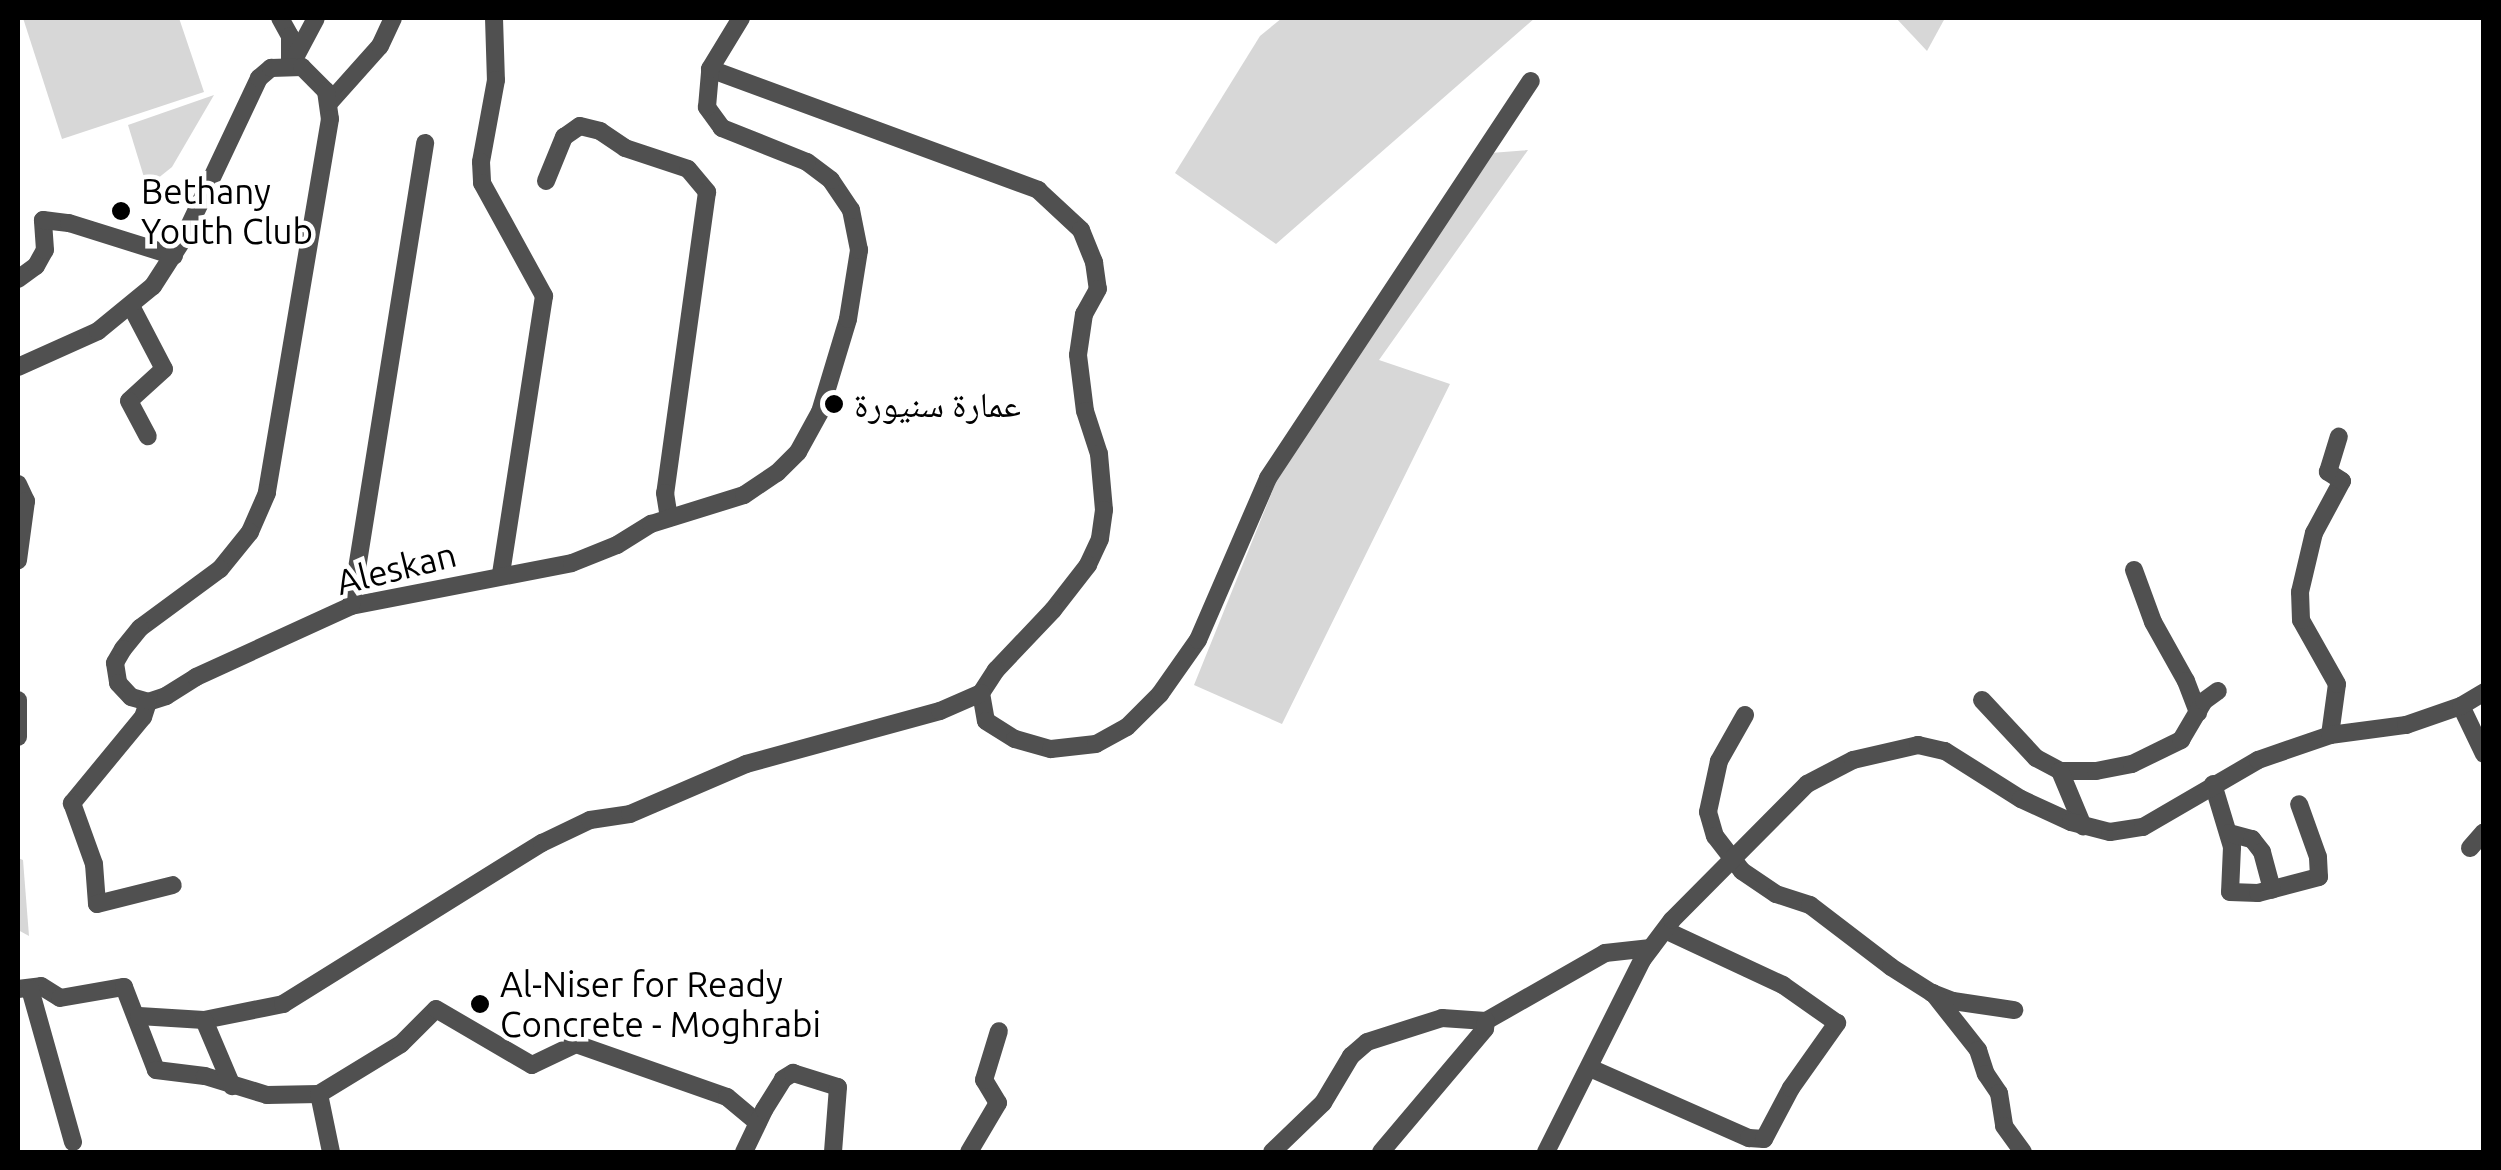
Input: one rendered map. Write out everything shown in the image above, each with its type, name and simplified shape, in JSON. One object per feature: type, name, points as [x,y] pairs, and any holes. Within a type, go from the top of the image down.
[{"type":"street","points":[[18,367],[98,331],[131,306],[174,256],[238,113],[258,78],[281,68],[316,18]]},
{"type":"street","points":[[329,103],[380,46],[394,18]]},
{"type":"street","points":[[494,18],[496,80],[481,162],[482,183],[544,296],[501,575]]},
{"type":"street","points":[[139,1016],[204,1020],[283,1004],[542,843],[590,820],[630,814],[746,764],[940,712],[980,693],[1088,565],[1100,538],[1104,510],[1099,454],[1085,411],[1078,355],[1084,314],[1098,289],[1094,262],[1080,230],[1038,190],[710,69],[741,18]]},
{"type":"street","points":[[281,68],[290,36],[284,19]]},
{"type":"street","points":[[173,886],[97,904],[94,864],[72,803],[142,717],[148,702],[131,697],[118,683],[116,663],[122,648],[140,628],[220,569],[250,532],[267,493],[329,103],[326,91],[312,74],[281,68]]},
{"type":"street","name":"Aleskan","points":[[148,702],[351,606],[572,562],[669,518],[744,495],[778,473],[798,452],[820,412],[848,319],[858,250],[851,210],[831,180],[807,162],[722,128],[708,107],[710,69]]},
{"type":"street","points":[[980,693],[986,721],[1015,739],[1051,749],[1096,744],[1127,727],[1160,694],[1198,640],[1268,478],[1531,81]]},
{"type":"street","points":[[546,181],[564,137],[580,126],[600,130],[625,148],[688,170],[707,192],[665,493],[669,518]]},
{"type":"street","points":[[351,606],[425,143]]},
{"type":"street","points":[[18,279],[36,266],[45,250],[43,220],[70,222],[174,256]]},
{"type":"street","points":[[131,306],[164,368],[129,401],[148,436]]},
{"type":"street","points":[[2330,736],[2338,684],[2301,620],[2300,592],[2314,532],[2342,481],[2328,472],[2339,438]]},
{"type":"street","points":[[18,484],[26,501],[18,560]]},
{"type":"street","points":[[2134,570],[2198,713]]},
{"type":"street","points":[[1982,700],[2024,748],[2060,770],[2112,770],[2181,740],[2204,701],[2218,691]]},
{"type":"street","points":[[1546,1152],[1651,948],[1665,930],[1807,784],[1852,760],[1918,745],[1945,751],[2022,799],[2083,826],[2110,832],[2143,827],[2258,760],[2330,736],[2406,724],[2462,706],[2484,692]]},
{"type":"street","points":[[18,700],[18,737]]},
{"type":"street","points":[[2462,706],[2482,757]]},
{"type":"street","points":[[1745,715],[1718,761],[1708,812],[1714,836],[1742,871],[1776,894],[1810,904],[1891,967],[1932,992],[1952,1001],[2014,1010]]},
{"type":"street","points":[[2060,770],[2083,826]]},
{"type":"street","points":[[2212,784],[2229,834],[2230,892],[2272,890],[2320,877],[2299,804]]},
{"type":"street","points":[[2470,848],[2484,832]]},
{"type":"street","points":[[2229,834],[2252,840],[2262,852],[2272,890]]},
{"type":"street","points":[[1590,1068],[1749,1138],[1764,1139],[1791,1088],[1837,1023],[1783,986],[1665,930]]},
{"type":"street","points":[[1272,1152],[1323,1103],[1351,1056],[1368,1042],[1442,1018],[1486,1020],[1605,952],[1651,948]]},
{"type":"street","points":[[73,1142],[24,989],[42,986],[60,998],[124,986],[139,1016],[156,1070],[205,1076],[267,1096],[319,1094],[402,1044],[436,1009],[532,1065],[576,1044],[726,1098],[758,1123]]},
{"type":"street","points":[[1932,992],[1978,1050],[1986,1074],[1999,1093],[2004,1126],[2023,1152]]},
{"type":"street","points":[[204,1020],[232,1086]]},
{"type":"street","points":[[1381,1152],[1484,1029],[1486,1020]]},
{"type":"street","points":[[968,1152],[998,1103],[984,1080],[999,1031]]},
{"type":"street","points":[[744,1152],[783,1080],[793,1072],[833,1083],[841,1096],[834,1152]]},
{"type":"street","points":[[319,1094],[331,1152]]},
{"type":"shaded area","points":[[23,18],[179,18],[204,92],[62,139]]},
{"type":"shaded area","points":[[1282,18],[1535,18],[1276,244],[1175,173],[1260,36]]},
{"type":"shaded area","points":[[1896,18],[1945,18],[1927,51]]},
{"type":"shaded area","points":[[214,95],[172,167],[147,187],[128,125]]},
{"type":"shaded area","points":[[1528,150],[1379,360],[1450,384],[1282,724],[1194,685],[1302,418],[1478,154]]},
{"type":"shaded area","points":[[18,858],[23,860],[29,936],[18,930]]},
{"type":"place","name":"Bethany Youth Club","points":[[121,211]]},
{"type":"place","name":"عمارة سنيورة","points":[[834,404]]},
{"type":"place","name":"Al-Niser for Ready Concrete - Moghrabi","points":[[480,1004]]}]
